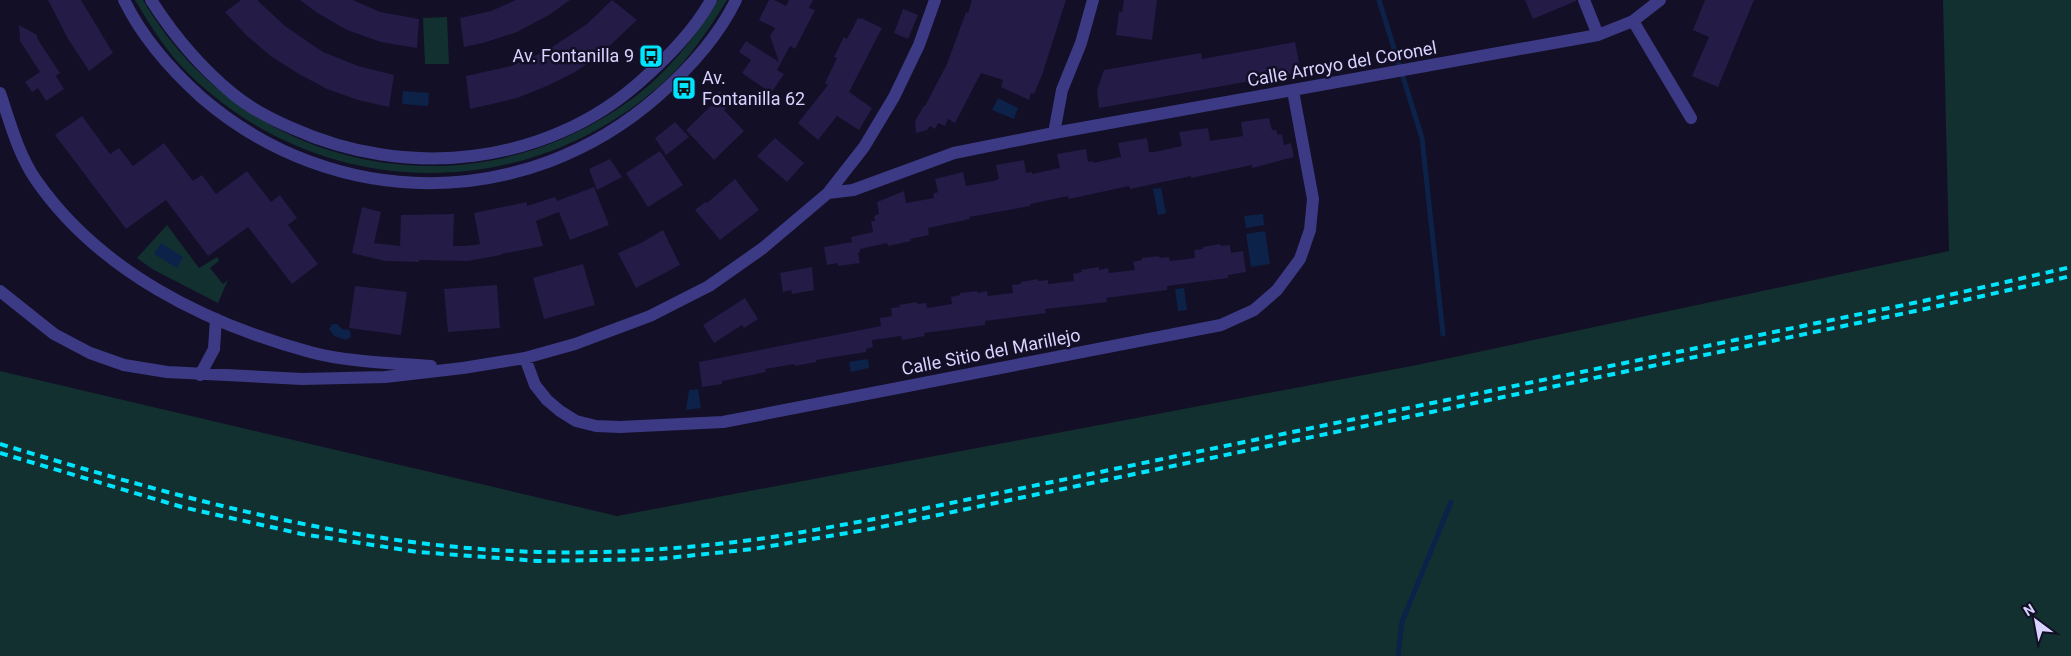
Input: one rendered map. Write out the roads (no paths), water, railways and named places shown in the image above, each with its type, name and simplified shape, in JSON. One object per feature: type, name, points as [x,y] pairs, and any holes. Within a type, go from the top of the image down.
[{"type":"street","points":[[124,0],[150,42],[182,80],[220,113],[261,140],[306,161],[354,175],[408,183],[463,182],[517,173],[568,155],[600,139],[640,112],[700,56],[736,0]]},
{"type":"street","points":[[152,0],[169,28],[199,64],[234,95],[273,120],[315,139],[360,152],[418,160],[478,156],[535,143],[589,118],[626,95],[660,65],[683,41],[711,0]]},
{"type":"street","points":[[0,291],[54,334],[90,353],[124,365],[167,372],[302,379],[385,377],[463,368],[525,358],[575,344],[650,316],[709,286],[763,248],[828,193],[864,147],[894,97],[919,45],[935,0]]},
{"type":"street","points":[[1054,133],[1062,90],[1081,43],[1093,0]]},
{"type":"street","points":[[1584,0],[1598,35]]},
{"type":"street","name":"Calle Arroyo del Coronel","points":[[828,193],[853,190],[954,153],[1054,133],[1293,92],[1598,35],[1633,21],[1660,0]]},
{"type":"street","points":[[1633,21],[1691,118]]},
{"type":"street","name":"Calle Sitio del Marillejo","points":[[525,358],[535,385],[547,400],[576,421],[596,426],[639,426],[723,422],[1221,325],[1254,310],[1277,290],[1300,258],[1310,230],[1313,199],[1293,92]]},
{"type":"street","points":[[0,93],[16,142],[35,179],[65,216],[97,247],[182,304],[255,335],[312,352],[381,363],[463,368]]},
{"type":"street","points":[[200,375],[214,349],[216,319]]},
{"type":"water","points":[[403,91],[429,93],[428,106],[402,104]]},
{"type":"water","points":[[998,98],[1018,108],[1014,119],[992,110]]},
{"type":"water","points":[[1161,188],[1166,213],[1158,215],[1153,189]]},
{"type":"water","points":[[1263,214],[1264,225],[1246,228],[1244,216]]},
{"type":"water","points":[[1265,231],[1270,264],[1251,267],[1246,234]]},
{"type":"water","points":[[161,243],[183,257],[177,268],[154,254]]},
{"type":"water","points":[[1184,288],[1187,310],[1178,311],[1175,289]]},
{"type":"water","points":[[332,324],[337,324],[342,329],[350,330],[351,337],[346,340],[334,336],[329,329]]},
{"type":"water","points":[[868,359],[869,368],[851,372],[849,362]]},
{"type":"water","points":[[698,389],[701,408],[686,410],[689,390]]},
{"type":"waterway","points":[[1379,0],[1422,138],[1443,334]]},
{"type":"waterway","points":[[1398,656],[1402,622],[1451,502]]},
{"type":"railway","points":[[0,444],[133,483],[266,516],[333,530],[469,548],[538,552],[591,552],[672,548],[766,538],[869,520],[1923,301],[2071,267]]},
{"type":"railway","points":[[0,453],[182,507],[302,534],[418,552],[538,561],[658,559],[753,549],[871,529],[1925,309],[2071,276]]},
{"type":"place","name":"Av. Fontanilla 9","points":[[651,56]]},
{"type":"place","name":"Av. Fontanilla 62","points":[[684,88]]}]
